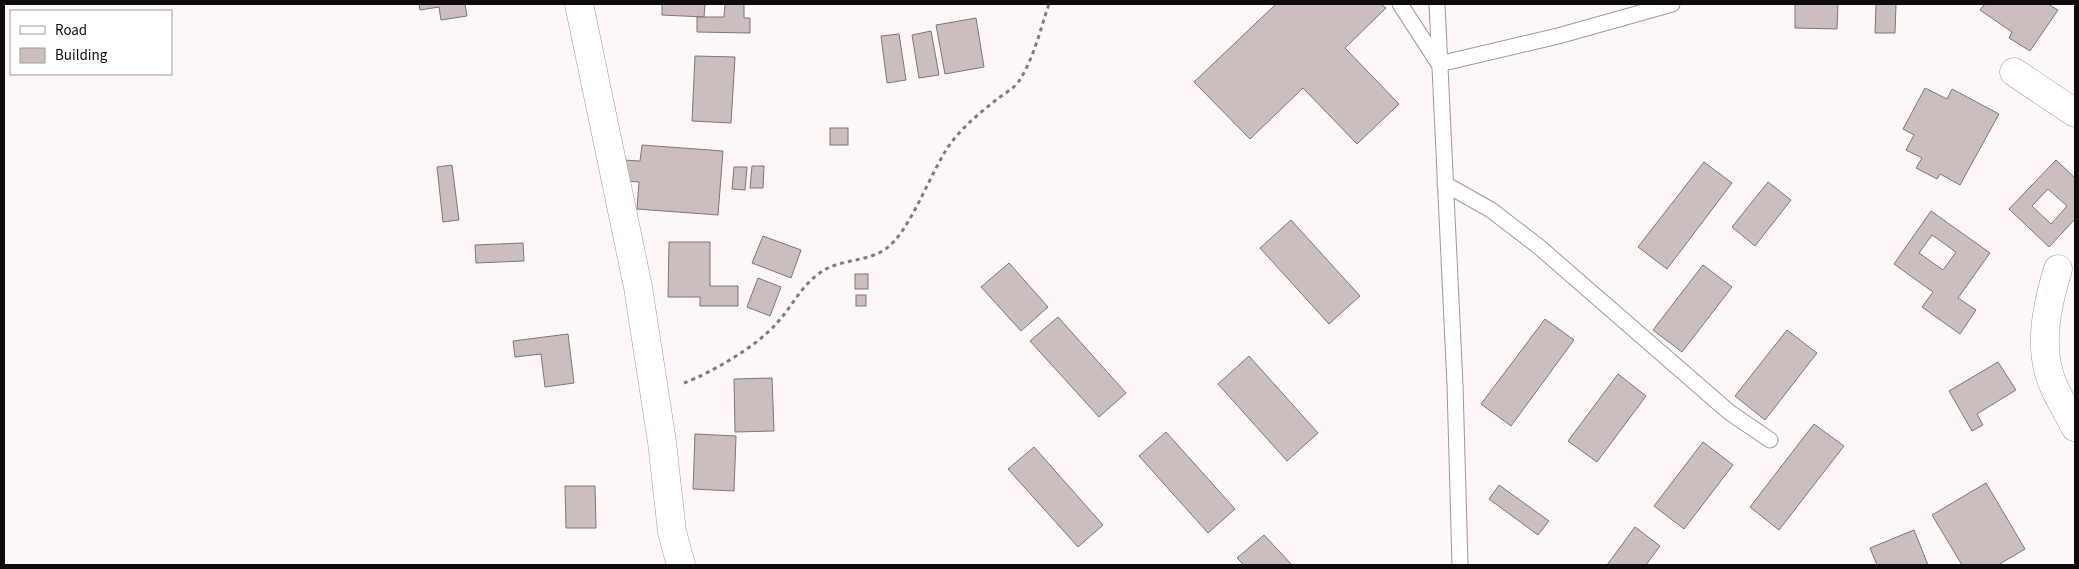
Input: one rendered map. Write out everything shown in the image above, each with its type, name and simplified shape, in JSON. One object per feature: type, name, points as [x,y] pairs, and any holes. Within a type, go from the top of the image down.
[{"type":"street","points":[[579,4],[638,287],[662,442],[672,532],[681,565]]},
{"type":"street","points":[[2014,72],[2075,114]]},
{"type":"street","points":[[2058,269],[2050,296],[2045,329],[2045,353],[2052,382],[2075,427]]},
{"type":"lane","points":[[1400,4],[1439,64]]},
{"type":"lane","points":[[1436,4],[1455,385],[1460,565]]},
{"type":"lane","points":[[1439,64],[1558,36],[1672,4]]},
{"type":"lane","points":[[1445,184],[1491,210],[1538,246],[1729,412],[1770,440]]},
{"type":"path","points":[[654,395],[692,380],[733,358],[757,341],[776,325],[790,304],[817,274],[836,264],[871,256],[884,250],[893,242],[906,225],[953,139],[971,120],[1017,84],[1029,65],[1049,4]]},
{"type":"building","points":[[419,4],[465,4],[467,16],[441,20],[439,7],[420,10]]},
{"type":"building","points":[[662,4],[705,4],[704,17],[662,15]]},
{"type":"building","points":[[725,4],[744,4],[744,18],[750,18],[750,33],[697,32],[697,17],[724,17]]},
{"type":"building","points":[[1276,4],[1381,4],[1386,8],[1345,48],[1399,104],[1357,144],[1303,88],[1250,139],[1194,82]]},
{"type":"building","points":[[1795,4],[1838,4],[1837,29],[1795,28]]},
{"type":"building","points":[[1876,4],[1896,4],[1895,33],[1875,33]]},
{"type":"building","points":[[1985,4],[2048,4],[2058,10],[2030,51],[2009,38],[2012,32],[1980,10]]},
{"type":"building","points":[[976,18],[984,67],[945,74],[936,25]]},
{"type":"building","points":[[931,31],[939,75],[919,78],[912,35]]},
{"type":"building","points":[[899,34],[906,80],[887,83],[881,36]]},
{"type":"building","points":[[695,56],[735,57],[731,123],[692,121]]},
{"type":"building","points":[[1925,88],[1947,99],[1952,89],[1999,114],[1960,185],[1940,174],[1937,179],[1916,168],[1922,158],[1906,150],[1914,135],[1903,129]]},
{"type":"building","points":[[830,128],[848,128],[848,145],[830,145]]},
{"type":"building","points":[[642,145],[723,151],[718,215],[637,209],[639,182],[622,181],[623,160],[640,161]]},
{"type":"building","points":[[2056,160],[2075,178],[2075,219],[2049,247],[2009,209]],"holes":[[[2048,189],[2067,206],[2051,224],[2032,206]]]},
{"type":"building","points":[[1704,162],[1732,183],[1667,269],[1638,247]]},
{"type":"building","points":[[452,165],[459,220],[443,222],[437,167]]},
{"type":"building","points":[[752,166],[764,166],[763,188],[750,188]]},
{"type":"building","points":[[734,167],[747,167],[745,190],[732,189]]},
{"type":"building","points":[[1768,182],[1791,200],[1755,246],[1732,227]]},
{"type":"building","points":[[1931,211],[1990,253],[1958,298],[1976,310],[1960,334],[1922,307],[1933,292],[1894,264]],"holes":[[[1932,235],[1956,252],[1943,270],[1919,253]]]},
{"type":"building","points":[[1291,220],[1360,296],[1329,324],[1260,248]]},
{"type":"building","points":[[763,236],[801,250],[791,278],[752,263]]},
{"type":"building","points":[[669,242],[710,242],[710,286],[738,286],[738,306],[700,306],[700,297],[668,297]]},
{"type":"building","points":[[523,243],[524,261],[476,263],[475,245]]},
{"type":"building","points":[[1009,263],[1048,307],[1021,331],[981,287]]},
{"type":"building","points":[[1703,265],[1732,287],[1682,352],[1653,330]]},
{"type":"building","points":[[855,274],[868,274],[868,289],[855,289]]},
{"type":"building","points":[[758,278],[781,287],[770,316],[747,307]]},
{"type":"building","points":[[856,295],[866,295],[866,306],[856,306]]},
{"type":"building","points":[[1058,317],[1126,393],[1099,417],[1030,341]]},
{"type":"building","points":[[1545,319],[1574,340],[1511,426],[1481,404]]},
{"type":"building","points":[[1787,330],[1817,353],[1765,420],[1735,396]]},
{"type":"building","points":[[568,334],[574,383],[545,387],[541,354],[515,357],[513,341]]},
{"type":"building","points":[[1249,356],[1318,433],[1287,461],[1218,384]]},
{"type":"building","points":[[1998,362],[2016,390],[1977,414],[1983,425],[1972,431],[1949,391]]},
{"type":"building","points":[[1618,374],[1646,396],[1597,462],[1568,441]]},
{"type":"building","points":[[772,378],[774,431],[735,432],[734,379]]},
{"type":"building","points":[[1814,424],[1844,446],[1779,530],[1750,507]]},
{"type":"building","points":[[1166,432],[1235,509],[1208,533],[1139,456]]},
{"type":"building","points":[[695,434],[736,436],[734,491],[693,489]]},
{"type":"building","points":[[1703,442],[1733,465],[1684,529],[1654,506]]},
{"type":"building","points":[[1034,447],[1103,525],[1078,547],[1008,469]]},
{"type":"building","points":[[1986,483],[2025,549],[1998,565],[1962,565],[1932,515]]},
{"type":"building","points":[[1499,485],[1549,521],[1538,535],[1489,499]]},
{"type":"building","points":[[565,486],[595,486],[596,528],[566,528]]},
{"type":"building","points":[[1635,527],[1660,546],[1646,565],[1607,565]]},
{"type":"building","points":[[1914,530],[1928,565],[1877,565],[1870,548]]},
{"type":"building","points":[[1264,535],[1292,565],[1244,565],[1237,558]]}]
